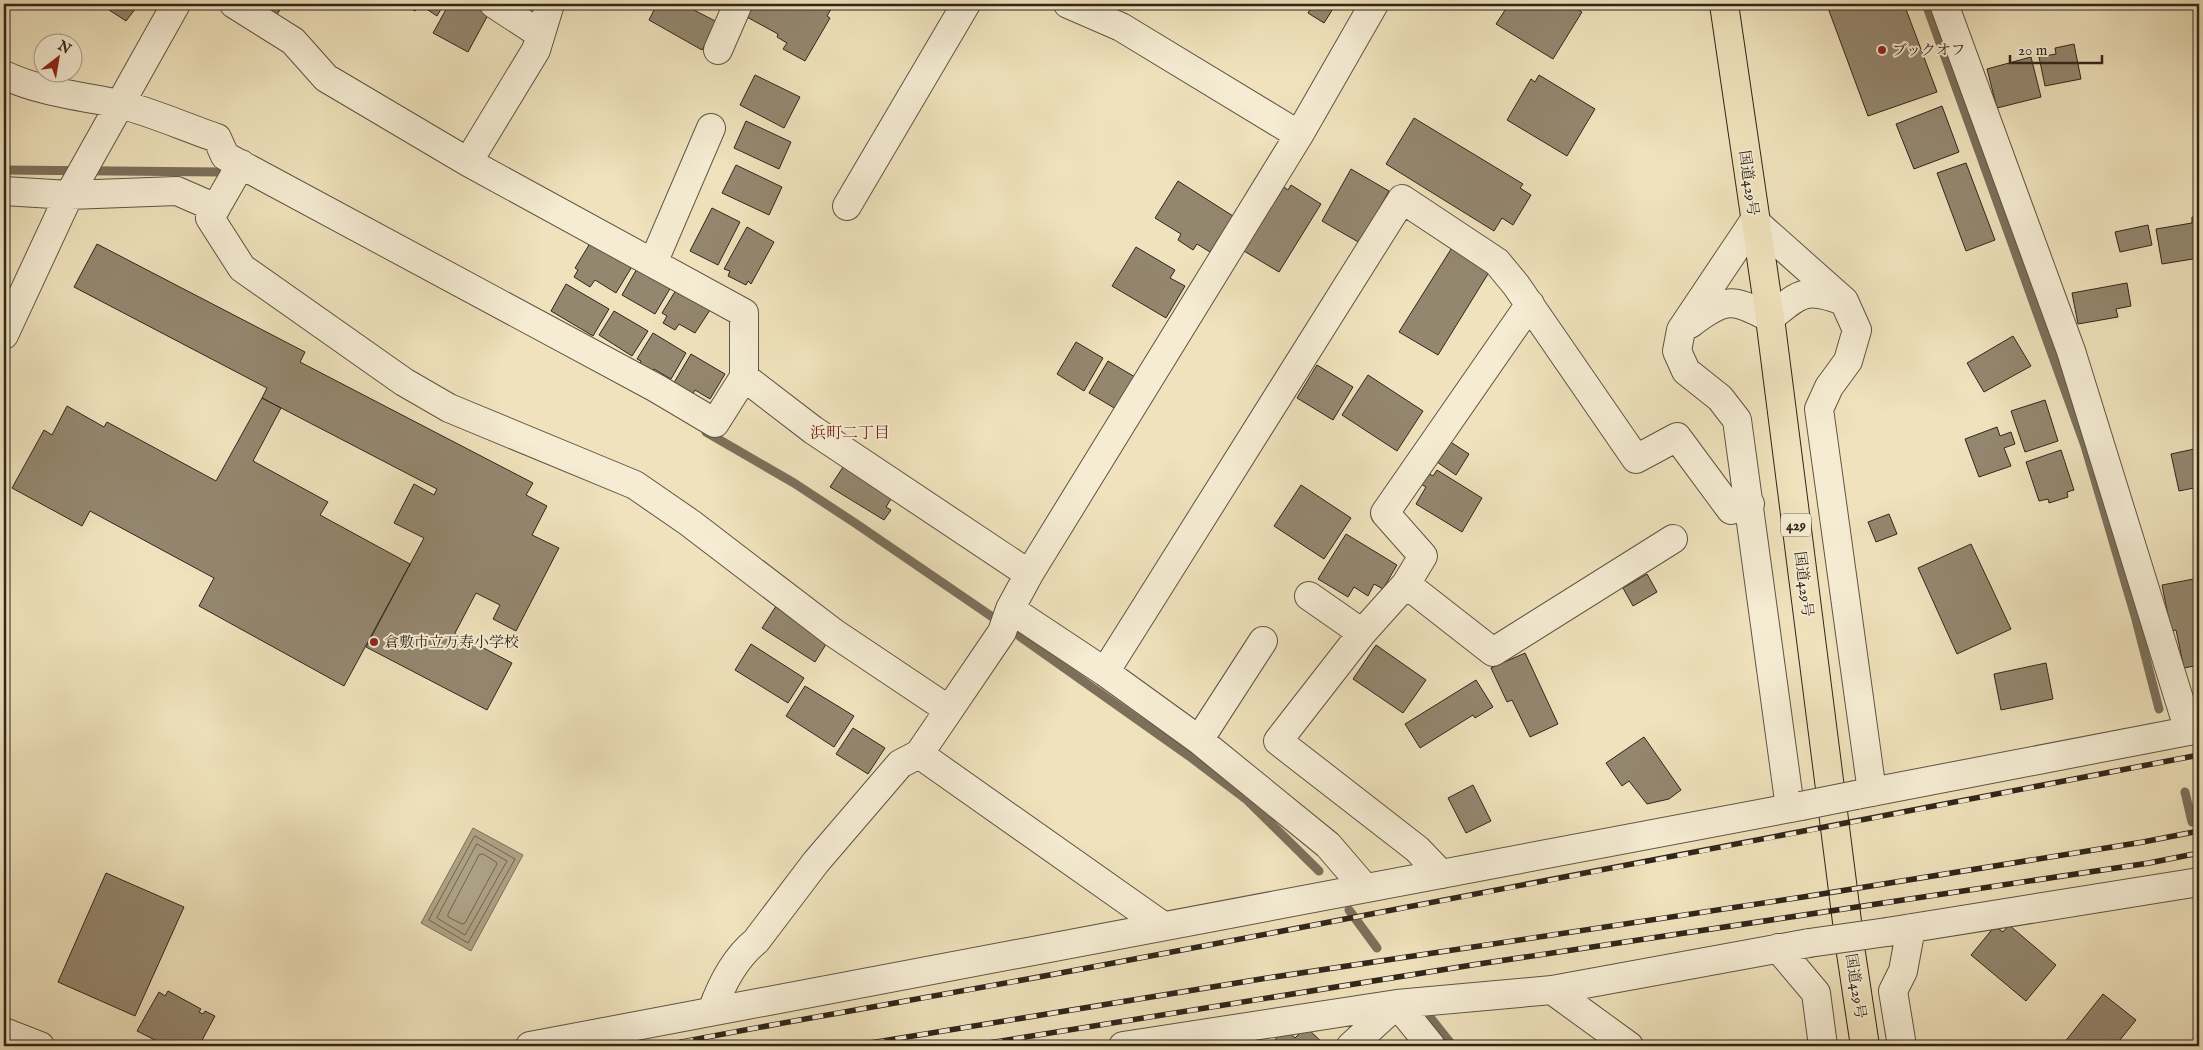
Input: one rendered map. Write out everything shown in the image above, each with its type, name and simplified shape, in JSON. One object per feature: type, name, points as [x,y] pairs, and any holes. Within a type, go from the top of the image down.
[{"type":"highway","name":"国道429号","points":[[1724,4],[1754,221],[1770,318],[1851,953],[1865,1046]]},
{"type":"street","points":[[4,334],[79,179],[176,4]]},
{"type":"street","points":[[4,75],[20,83],[121,105],[217,138],[225,156],[236,172],[647,383],[715,422],[744,377],[744,313],[468,162],[326,78],[293,42],[234,4]]},
{"type":"street","points":[[494,4],[540,34]]},
{"type":"street","points":[[468,162],[536,50],[550,4]]},
{"type":"street","points":[[718,50],[738,4]]},
{"type":"street","points":[[847,206],[966,4]]},
{"type":"street","points":[[1068,4],[1121,27],[1299,135]]},
{"type":"street","points":[[712,1012],[720,989],[743,951],[756,941],[816,862],[900,764],[919,754],[949,710],[1007,620],[1029,574],[1299,135],[1374,4]]},
{"type":"street","points":[[530,1046],[2194,730],[2071,351],[1944,4]]},
{"type":"street","points":[[653,263],[711,128]]},
{"type":"street","points":[[236,172],[210,218],[242,268],[404,382],[450,408],[634,485],[690,523],[834,634],[949,710]]},
{"type":"street","points":[[4,191],[79,179],[177,191],[216,208]]},
{"type":"street","points":[[1105,672],[1402,198],[1497,262],[1530,304],[1636,458],[1677,437],[1731,510],[1750,504]]},
{"type":"street","points":[[1796,807],[1737,420],[1720,398],[1686,371],[1677,351],[1681,330],[1754,221],[1844,301],[1857,330],[1848,361],[1829,387],[1819,409],[1864,793]]},
{"type":"street","points":[[1681,330],[1708,310],[1729,303],[1744,304],[1770,318],[1804,293],[1822,293],[1844,301]]},
{"type":"street","points":[[1441,874],[1417,849],[1278,741],[1362,633],[1406,584],[1423,556],[1385,513],[1530,304]]},
{"type":"street","points":[[744,377],[812,430],[1029,574]]},
{"type":"street","points":[[1406,584],[1493,652],[1673,538]]},
{"type":"street","points":[[1309,596],[1362,633]]},
{"type":"street","points":[[1007,620],[1105,672],[1199,740],[1328,845],[1365,888]]},
{"type":"street","points":[[1199,740],[1263,641]]},
{"type":"street","points":[[919,754],[1163,926]]},
{"type":"street","points":[[1122,1046],[1397,1004],[1552,990],[1778,948],[2199,882]]},
{"type":"street","points":[[1899,930],[1903,971],[1893,991],[1902,1046]]},
{"type":"street","points":[[1778,948],[1816,993],[1823,1046]]},
{"type":"street","points":[[1552,990],[1629,1046]]},
{"type":"street","points":[[1351,1046],[1397,1004]]},
{"type":"street","points":[[1397,1004],[1431,1046]]},
{"type":"street","points":[[4,1032],[40,1046]]},
{"type":"water","points":[[473,828],[523,855],[471,951],[421,923]]},
{"type":"building","points":[[105,4],[139,4],[126,21],[103,6]]},
{"type":"building","points":[[251,4],[283,4],[274,20]]},
{"type":"building","points":[[404,4],[419,4],[415,11]]},
{"type":"building","points":[[419,4],[444,4],[437,16]]},
{"type":"building","points":[[449,4],[472,4],[489,13],[468,52],[433,33]]},
{"type":"building","points":[[657,4],[698,4],[694,10],[717,22],[702,50],[649,20]]},
{"type":"building","points":[[752,4],[834,4],[827,16],[830,18],[805,61],[783,49],[787,43],[777,37],[778,34],[745,16]]},
{"type":"building","points":[[1308,4],[1336,4],[1324,23],[1308,13],[1312,6]]},
{"type":"building","points":[[1509,4],[1568,4],[1582,12],[1553,59],[1496,24]]},
{"type":"building","name":"ブックオフ","points":[[1836,4],[1904,4],[1937,92],[1868,116],[1828,8]]},
{"type":"building","points":[[2074,44],[2081,79],[2045,86],[2039,57],[2056,54],[2055,48]]},
{"type":"building","points":[[2031,57],[2041,97],[1997,108],[1987,69]]},
{"type":"building","points":[[755,75],[800,97],[784,128],[740,105]]},
{"type":"building","points":[[1539,75],[1595,109],[1567,156],[1507,120],[1531,79],[1535,82]]},
{"type":"building","points":[[1942,106],[1959,152],[1914,169],[1896,124]]},
{"type":"building","points":[[1414,118],[1523,184],[1520,188],[1531,195],[1513,225],[1502,218],[1494,231],[1386,164]]},
{"type":"building","points":[[746,121],[791,142],[779,169],[734,148]]},
{"type":"building","points":[[1966,163],[1995,240],[1966,251],[1937,173]]},
{"type":"building","points":[[736,165],[782,187],[769,215],[722,193]]},
{"type":"building","points":[[1351,169],[1389,191],[1360,243],[1322,221]]},
{"type":"building","points":[[1178,181],[1233,216],[1210,252],[1197,244],[1193,250],[1178,240],[1181,234],[1155,218]]},
{"type":"building","points":[[1291,185],[1321,204],[1279,272],[1244,251],[1284,187],[1288,190]]},
{"type":"building","points":[[712,208],[740,222],[718,265],[690,251]]},
{"type":"building","points":[[2199,216],[2199,258],[2162,264],[2156,229],[2192,223],[2192,217]]},
{"type":"building","points":[[2148,225],[2152,245],[2120,252],[2115,232]]},
{"type":"building","points":[[747,227],[774,242],[751,284],[748,281],[746,285],[728,276],[730,271],[724,269]]},
{"type":"building","points":[[592,240],[633,265],[616,293],[595,280],[590,287],[574,277],[578,270],[575,268]]},
{"type":"building","points":[[97,244],[305,352],[300,362],[533,483],[526,495],[547,506],[532,535],[559,548],[516,631],[493,619],[500,605],[476,593],[455,633],[512,663],[487,710],[366,647],[424,538],[394,523],[414,484],[434,495],[437,489],[262,398],[267,388],[74,287]]},
{"type":"building","points":[[1453,246],[1491,269],[1438,355],[1399,332]]},
{"type":"building","points":[[1136,247],[1175,270],[1170,278],[1185,286],[1166,318],[1112,286]]},
{"type":"building","points":[[638,267],[671,287],[655,314],[622,295]]},
{"type":"building","points":[[2127,283],[2131,306],[2116,309],[2118,317],[2078,324],[2072,293]]},
{"type":"building","points":[[566,284],[609,309],[593,336],[551,311]]},
{"type":"building","points":[[676,290],[710,310],[695,333],[679,324],[675,330],[663,323],[667,316],[662,313]]},
{"type":"building","points":[[614,311],[648,331],[632,356],[599,335]]},
{"type":"building","points":[[653,333],[686,353],[671,379],[654,369],[650,375],[638,368],[641,361],[637,359]]},
{"type":"building","points":[[2013,336],[2031,366],[1984,392],[1967,363]]},
{"type":"building","points":[[1076,342],[1103,358],[1084,391],[1057,374]]},
{"type":"building","points":[[691,354],[725,374],[710,399],[695,390],[691,397],[672,386]]},
{"type":"building","points":[[1108,361],[1135,377],[1116,409],[1089,393]]},
{"type":"building","points":[[1317,365],[1353,387],[1333,420],[1297,398]]},
{"type":"building","points":[[1368,375],[1423,411],[1397,451],[1342,415]]},
{"type":"building","points":[[262,398],[281,408],[253,461],[328,502],[320,515],[410,564],[344,686],[199,606],[214,578],[90,511],[82,526],[12,488],[44,430],[52,435],[67,406],[104,427],[107,422],[216,481]]},
{"type":"building","points":[[2045,400],[2058,441],[2025,452],[2011,411]]},
{"type":"building","points":[[1997,427],[2000,436],[2011,432],[2015,444],[2004,448],[2011,466],[1979,477],[1965,439]]},
{"type":"building","points":[[1449,441],[1469,454],[1456,475],[1437,462]]},
{"type":"building","points":[[2199,448],[2199,487],[2179,491],[2171,454]]},
{"type":"building","points":[[2061,450],[2074,490],[2067,492],[2068,497],[2049,503],[2048,499],[2039,501],[2026,462]]},
{"type":"building","points":[[845,464],[894,494],[886,507],[891,510],[884,520],[830,487]]},
{"type":"building","points":[[1437,470],[1482,498],[1462,532],[1416,504],[1426,487],[1419,483],[1426,472],[1433,476]]},
{"type":"building","points":[[1301,485],[1351,518],[1324,559],[1274,526]]},
{"type":"building","points":[[1889,514],[1897,534],[1876,542],[1868,522]]},
{"type":"building","points":[[1346,534],[1397,565],[1383,589],[1374,584],[1368,596],[1354,587],[1348,597],[1318,579]]},
{"type":"building","points":[[1971,544],[2011,629],[1957,654],[1918,568]]},
{"type":"building","points":[[1647,574],[1657,592],[1633,606],[1623,588]]},
{"type":"building","points":[[2199,578],[2199,665],[2184,668],[2176,630],[2171,631],[2162,585]]},
{"type":"building","points":[[778,603],[831,636],[815,662],[762,628]]},
{"type":"building","points":[[751,644],[804,678],[788,703],[735,670]]},
{"type":"building","points":[[1376,645],[1426,680],[1403,713],[1353,679]]},
{"type":"building","points":[[1525,653],[1558,724],[1530,737],[1512,700],[1507,702],[1491,668]]},
{"type":"building","points":[[2046,663],[2053,699],[2001,710],[1994,674]]},
{"type":"building","points":[[1476,680],[1493,707],[1475,718],[1473,715],[1420,748],[1405,724]]},
{"type":"building","points":[[805,686],[854,716],[834,747],[786,716]]},
{"type":"building","points":[[853,728],[885,748],[868,774],[836,754]]},
{"type":"building","points":[[1644,737],[1681,790],[1669,799],[1647,804],[1629,781],[1622,786],[1606,763]]},
{"type":"building","points":[[1473,785],[1491,821],[1466,833],[1448,798]]},
{"type":"building","points":[[106,873],[184,907],[135,1016],[58,982]]},
{"type":"building","points":[[2009,925],[2056,965],[2026,1001],[1971,955],[1995,926],[2003,932]]},
{"type":"building","points":[[168,991],[201,1009],[199,1012],[203,1014],[205,1011],[215,1016],[200,1044],[193,1040],[189,1046],[157,1046],[159,1042],[137,1031],[159,992],[165,996]]},
{"type":"building","points":[[2103,994],[2136,1020],[2115,1046],[2068,1046],[2064,1043]]},
{"type":"building","points":[[1306,1027],[1326,1046],[1269,1046],[1285,1029],[1295,1038]]},
{"type":"waterway","points":[[1926,4],[2085,446],[2135,616],[2159,709]]},
{"type":"waterway","points":[[4,170],[221,172],[231,175]]},
{"type":"waterway","points":[[706,432],[794,483],[855,523],[991,616],[1189,756],[1247,800],[1319,871]]},
{"type":"waterway","points":[[2185,792],[2192,822]]},
{"type":"waterway","points":[[1349,910],[1377,948]]},
{"type":"waterway","points":[[1429,1016],[1453,1046]]},
{"type":"railway","points":[[661,1046],[1226,942],[2199,755]]},
{"type":"railway","points":[[852,1046],[1261,979],[1803,897],[2143,842],[2199,831]]},
{"type":"railway","points":[[970,1046],[1472,965],[2149,863],[2199,853]]},
{"type":"place","name":"ブックオフ","points":[[1882,50]]},
{"type":"place","name":"倉敷市立万寿小学校","points":[[374,642]]},
{"type":"district","name":"浜町二丁目","points":[[850,432]]}]
